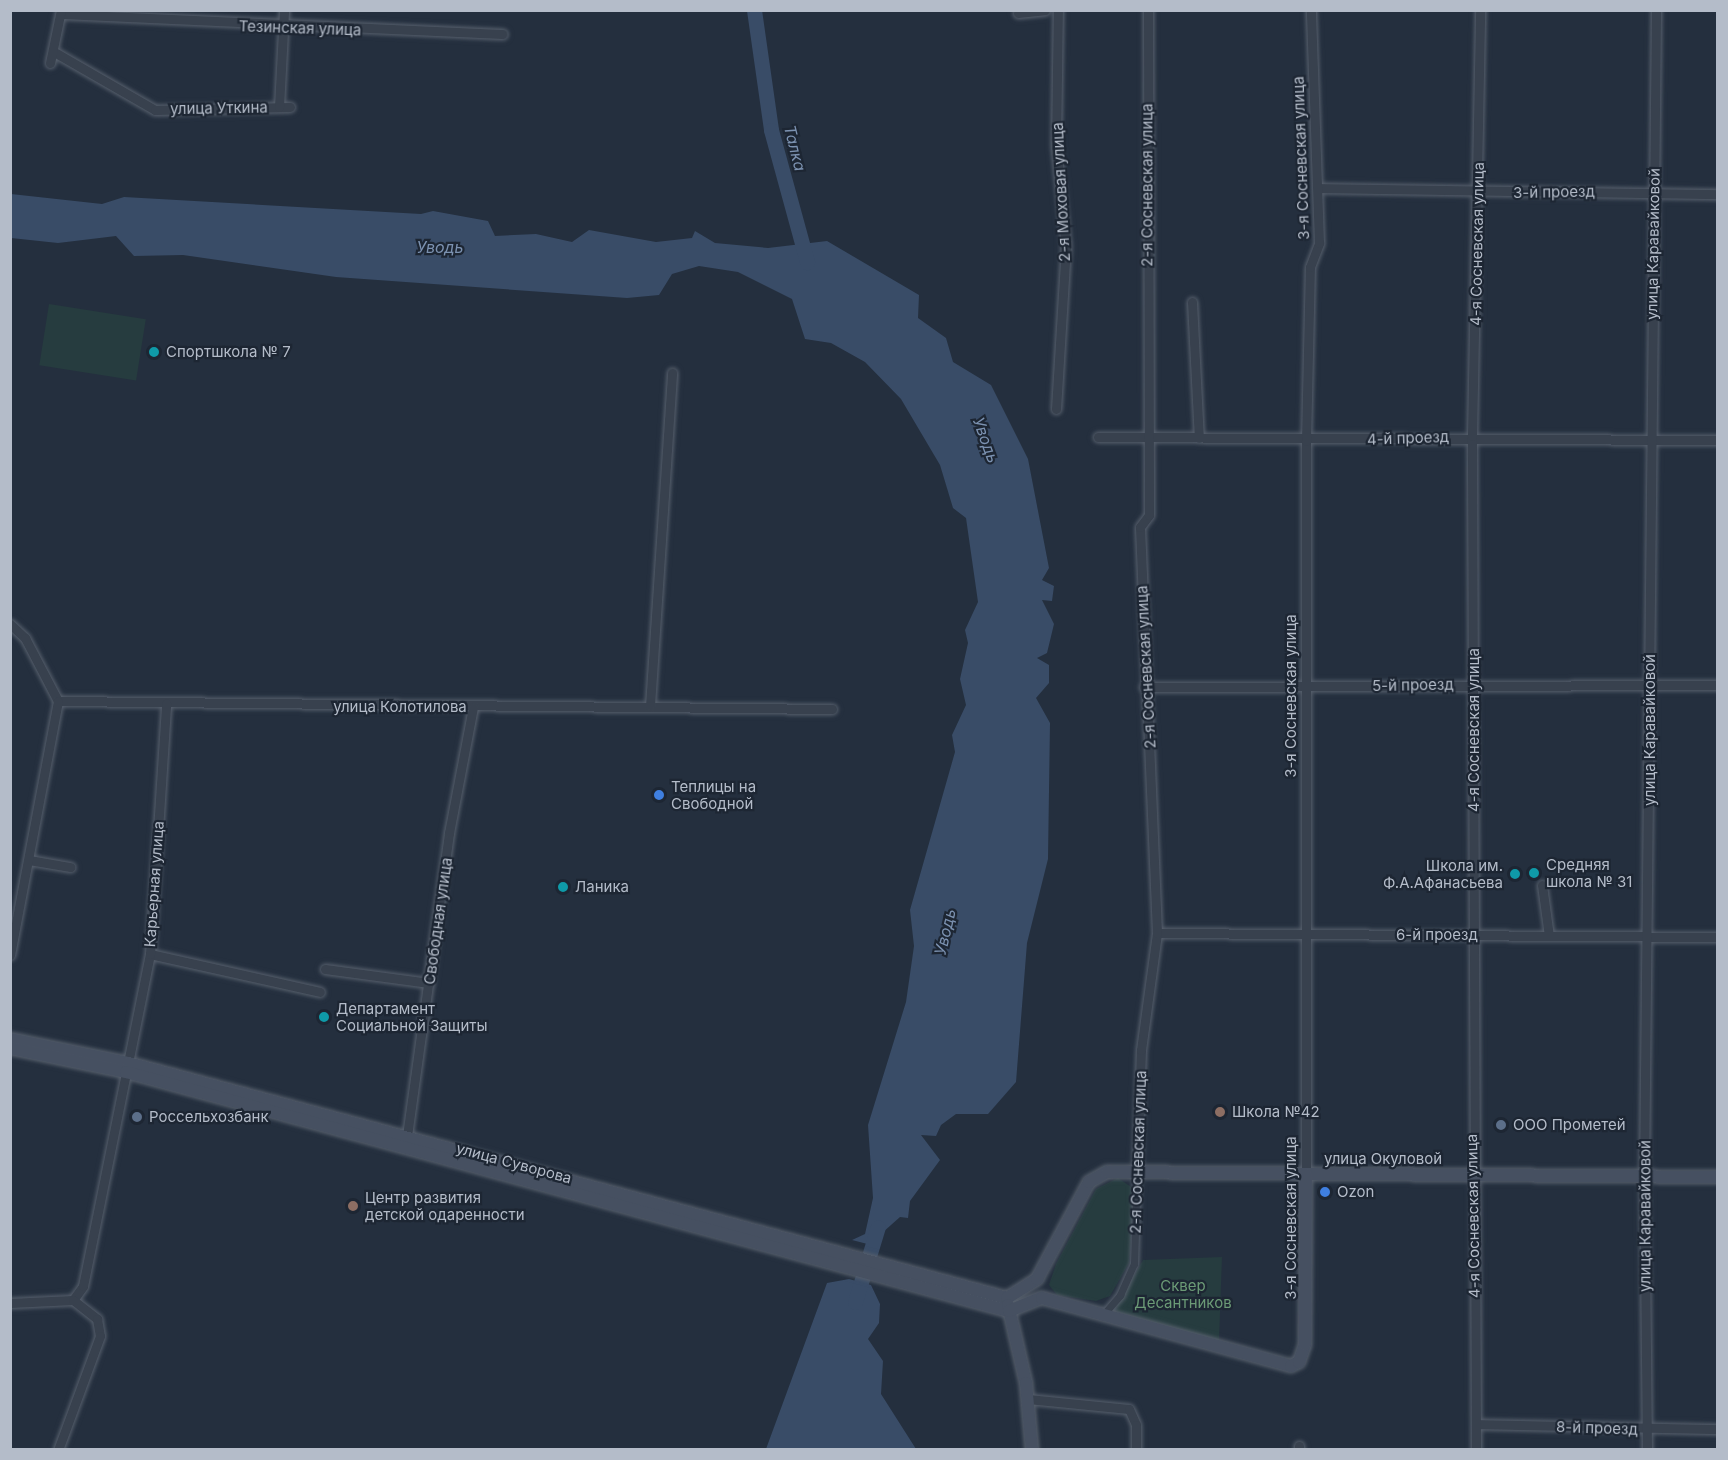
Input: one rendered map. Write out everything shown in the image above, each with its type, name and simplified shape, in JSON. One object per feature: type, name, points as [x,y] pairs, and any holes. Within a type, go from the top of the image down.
[{"type":"main road","name":"улица Суворова","points":[[10,1039],[407,1136],[813,1245],[1009,1311]]},
{"type":"main road","name":"улица Суворова","points":[[10,1048],[127,1067],[810,1258],[1007,1298]]},
{"type":"main road","name":"улица Окуловой","points":[[1007,1298],[1042,1272],[1089,1182],[1107,1172],[1137,1170],[1306,1174],[1718,1177]]},
{"type":"main road","name":"3-я Сосневская улица","points":[[1102,1316],[1280,1366],[1299,1362],[1305,1345],[1306,1174]]},
{"type":"main road","points":[[1007,1298],[1028,1398],[1032,1449]]},
{"type":"main road","points":[[1009,1311],[1042,1298],[1102,1316]]},
{"type":"street","points":[[279,107],[284,10]]},
{"type":"street","points":[[1018,13],[1046,10]]},
{"type":"street","name":"2-я Моховая улица","points":[[1056,409],[1066,247],[1056,145],[1058,10]]},
{"type":"street","name":"2-я Сосневская улица","points":[[1102,1316],[1120,1295],[1134,1264],[1141,1050],[1156,933],[1151,732],[1144,687],[1140,527],[1149,515],[1148,10]]},
{"type":"street","name":"3-я Сосневская улица","points":[[1306,1174],[1306,441],[1310,267],[1319,243],[1319,188],[1311,10]]},
{"type":"street","name":"4-я Сосневская улица","points":[[1476,1449],[1471,1175],[1475,935],[1472,436],[1479,193],[1480,10]]},
{"type":"street","name":"улица Каравайковой","points":[[1647,1449],[1644,1176],[1650,937],[1649,440],[1655,191],[1656,10]]},
{"type":"street","points":[[50,63],[56,53],[61,12]]},
{"type":"street","name":"Тезинская улица","points":[[61,12],[282,28],[503,34]]},
{"type":"street","name":"улица Уткина","points":[[56,53],[155,110],[290,107]]},
{"type":"street","name":"3-й проезд","points":[[1319,188],[1479,193],[1655,191],[1718,194]]},
{"type":"street","points":[[1192,302],[1199,438]]},
{"type":"street","points":[[650,706],[672,373]]},
{"type":"street","name":"4-й проезд","points":[[1098,437],[1306,441],[1472,436],[1718,440]]},
{"type":"street","points":[[10,624],[25,638],[58,701],[10,955]]},
{"type":"street","name":"5-й проезд","points":[[1144,687],[1650,683],[1718,685]]},
{"type":"street","name":"улица Колотилова","points":[[58,701],[166,704],[832,709]]},
{"type":"street","name":"Карьерная улица","points":[[73,1300],[83,1286],[150,954],[166,704]]},
{"type":"street","name":"Свободная улица","points":[[407,1136],[473,707]]},
{"type":"street","points":[[29,860],[70,867]]},
{"type":"street","points":[[1542,885],[1549,936]]},
{"type":"street","name":"6-й проезд","points":[[1156,933],[1718,937]]},
{"type":"street","points":[[150,954],[320,992]]},
{"type":"street","points":[[325,969],[429,983]]},
{"type":"street","points":[[10,1303],[73,1300],[97,1319],[100,1336],[58,1449]]},
{"type":"street","points":[[1028,1398],[1129,1409],[1136,1425],[1136,1449]]},
{"type":"street","name":"8-й проезд","points":[[1476,1424],[1647,1430],[1718,1429]]},
{"type":"green space","points":[[49,304],[146,319],[136,381],[39,365]]},
{"type":"green space","points":[[1118,1178],[1131,1187],[1134,1200],[1129,1263],[1110,1296],[1096,1301],[1057,1295],[1049,1285],[1056,1264],[1096,1189]]},
{"type":"green space","name":"Сквер Десантников","points":[[1222,1257],[1219,1341],[1114,1311],[1143,1260]]},
{"type":"water","points":[[11,194],[102,204],[124,197],[421,214],[433,211],[488,221],[495,236],[536,234],[572,242],[589,230],[656,242],[692,238],[695,231],[715,243],[768,248],[827,241],[919,295],[918,318],[946,338],[953,362],[991,385],[1028,459],[1049,568],[1042,580],[1054,586],[1052,601],[1042,600],[1054,624],[1047,653],[1037,658],[1049,665],[1049,683],[1036,698],[1050,723],[1048,859],[1027,943],[1016,1082],[988,1114],[956,1114],[941,1125],[936,1136],[921,1135],[940,1160],[910,1201],[908,1218],[900,1217],[882,1233],[879,1247],[852,1240],[865,1234],[873,1198],[868,1125],[906,1002],[914,946],[910,910],[955,752],[952,735],[966,705],[960,679],[968,643],[965,630],[978,602],[966,518],[953,508],[940,465],[901,399],[865,362],[831,343],[805,339],[792,299],[738,272],[699,266],[672,274],[659,295],[627,298],[336,277],[183,255],[134,256],[116,236],[58,243],[11,238]]},
{"type":"water","points":[[849,1279],[871,1285],[880,1304],[879,1323],[868,1339],[883,1361],[881,1394],[916,1449],[766,1449],[827,1283]]},
{"type":"waterway","name":"Талка","points":[[754,10],[771,130],[807,262]]},
{"type":"waterway","name":"Уводь","points":[[855,1302],[878,1227]]},
{"type":"place","name":"Спортшкола № 7","points":[[154,352]]},
{"type":"place","name":"Теплицы на Свободной","points":[[659,795]]},
{"type":"place","name":"Средняя школа № 31","points":[[1534,873]]},
{"type":"place","name":"Школа им. Ф.А.Афанасьева","points":[[1515,874]]},
{"type":"place","name":"Ланика","points":[[563,887]]},
{"type":"place","name":"Департамент Социальной Защиты","points":[[324,1017]]},
{"type":"place","name":"Школа №42","points":[[1220,1112]]},
{"type":"place","name":"Россельхозбанк","points":[[137,1117]]},
{"type":"place","name":"ООО Прометей","points":[[1501,1125]]},
{"type":"place","name":"Ozon","points":[[1325,1192]]},
{"type":"place","name":"Центр развития детской одаренности","points":[[353,1206]]}]
